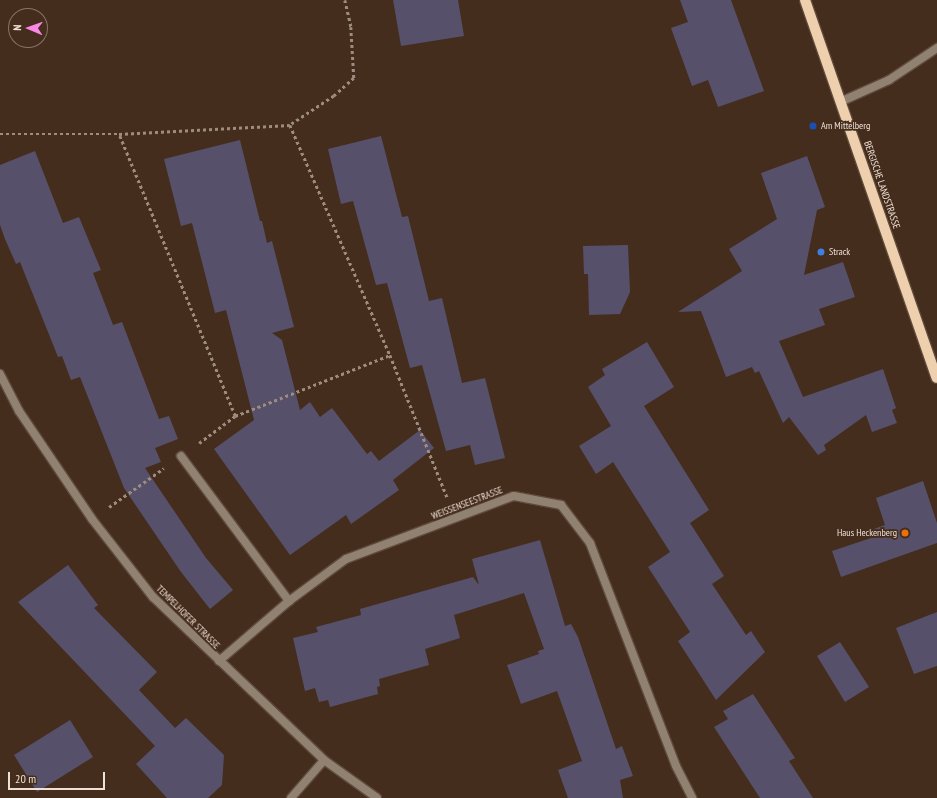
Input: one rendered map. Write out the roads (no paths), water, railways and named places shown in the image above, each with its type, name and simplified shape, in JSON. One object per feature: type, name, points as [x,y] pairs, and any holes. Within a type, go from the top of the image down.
[{"type":"main road","name":"BERGISCHE LANDSTRASSE","points":[[805,0],[937,378]]},
{"type":"street","points":[[840,102],[890,80],[937,48]]},
{"type":"street","name":"TEMPELHOFER STRASSE","points":[[0,374],[19,411],[92,519],[153,598],[324,760],[377,798]]},
{"type":"street","points":[[181,456],[289,601]]},
{"type":"street","name":"WEISSENSEESTRASSE","points":[[219,661],[289,601],[346,559],[514,496],[561,505],[590,543],[676,766],[692,798]]},
{"type":"street","points":[[291,798],[324,760]]},
{"type":"place","name":"Am Mittelberg","points":[[813,126]]},
{"type":"place","name":"Strack","points":[[821,252]]},
{"type":"place","name":"Haus Heckenberg","points":[[905,533]]}]
